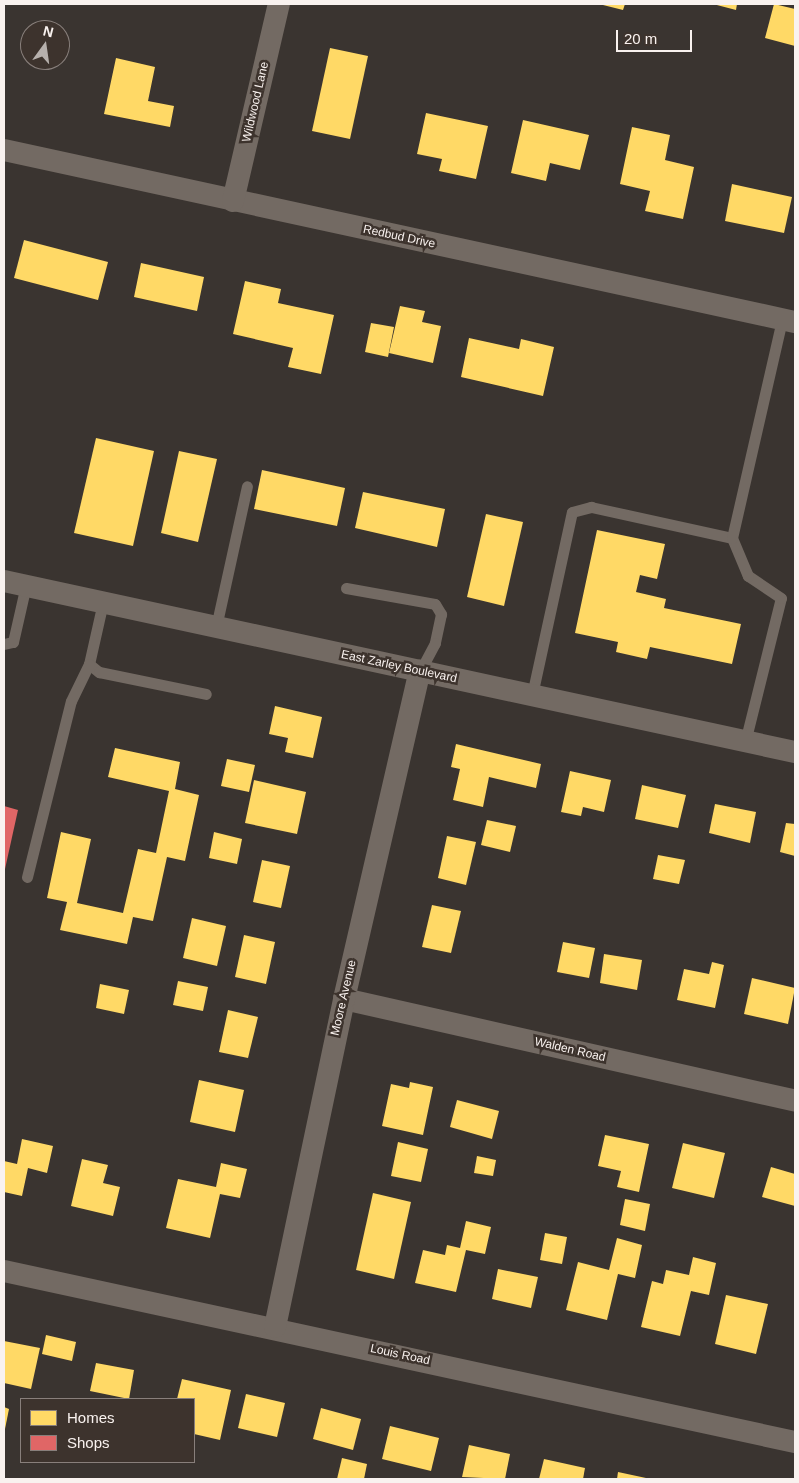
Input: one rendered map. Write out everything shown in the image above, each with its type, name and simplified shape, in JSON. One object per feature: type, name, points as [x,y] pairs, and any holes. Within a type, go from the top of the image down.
[{"type":"street","name":"Wildwood Lane","points":[[233,201],[279,4]]},
{"type":"street","name":"Redbud Drive","points":[[4,150],[788,320]]},
{"type":"street","name":"East Zarley Boulevard","points":[[4,580],[795,752]]},
{"type":"street","name":"Moore Avenue","points":[[275,1327],[344,999],[420,671]]},
{"type":"street","name":"Walden Road","points":[[344,999],[795,1101]]},
{"type":"street","name":"Louis Road","points":[[4,1271],[275,1327],[795,1442]]},
{"type":"lane","points":[[745,742],[781,598],[748,576],[732,538],[788,320]]},
{"type":"lane","points":[[216,626],[247,486]]},
{"type":"lane","points":[[532,695],[572,512],[591,507],[732,538]]},
{"type":"lane","points":[[4,644],[13,642],[26,585]]},
{"type":"lane","points":[[346,588],[434,604],[441,614],[435,643],[420,671]]},
{"type":"lane","points":[[27,877],[71,701],[89,664],[103,602]]},
{"type":"lane","points":[[89,664],[99,672],[206,694]]},
{"type":"building: Homes","points":[[599,4],[625,4],[623,10]]},
{"type":"building: Homes","points":[[713,4],[737,4],[736,10]]},
{"type":"building: Homes","points":[[774,4],[795,9],[795,46],[765,38]]},
{"type":"building: Homes","points":[[330,48],[368,56],[350,139],[312,131]]},
{"type":"building: Homes","points":[[116,58],[155,67],[148,101],[174,106],[170,127],[104,114]]},
{"type":"building: Homes","points":[[426,113],[488,126],[476,179],[439,171],[442,159],[417,154]]},
{"type":"building: Homes","points":[[523,120],[589,135],[580,170],[550,163],[546,181],[511,173]]},
{"type":"building: Homes","points":[[632,127],[670,135],[665,160],[694,167],[683,219],[645,211],[650,191],[620,184]]},
{"type":"building: Homes","points":[[732,184],[792,197],[784,233],[725,221]]},
{"type":"building: Homes","points":[[24,240],[108,262],[98,300],[14,278]]},
{"type":"building: Homes","points":[[141,263],[204,277],[197,311],[134,297]]},
{"type":"building: Homes","points":[[245,281],[281,289],[278,303],[334,315],[321,374],[288,367],[293,348],[233,334]]},
{"type":"building: Homes","points":[[400,306],[425,311],[422,322],[441,326],[433,363],[389,353]]},
{"type":"building: Homes","points":[[371,323],[394,327],[388,357],[365,352]]},
{"type":"building: Homes","points":[[469,338],[519,349],[521,339],[554,347],[543,396],[461,377]]},
{"type":"building: Homes","points":[[96,438],[154,451],[133,546],[74,533]]},
{"type":"building: Homes","points":[[179,451],[217,459],[198,542],[161,533]]},
{"type":"building: Homes","points":[[262,470],[345,488],[337,526],[254,509]]},
{"type":"building: Homes","points":[[363,492],[445,509],[437,547],[355,528]]},
{"type":"building: Homes","points":[[486,514],[523,522],[504,606],[467,597]]},
{"type":"building: Homes","points":[[597,530],[665,544],[657,579],[640,575],[636,592],[666,599],[664,608],[741,624],[732,664],[650,647],[647,659],[616,652],[618,642],[575,633]]},
{"type":"building: Homes","points":[[275,706],[322,717],[313,758],[285,752],[288,738],[269,734]]},
{"type":"building: Homes","points":[[456,744],[541,764],[536,788],[489,777],[483,807],[453,800],[460,769],[451,767]]},
{"type":"building: Homes","points":[[115,748],[180,762],[175,789],[199,795],[185,861],[167,857],[153,921],[133,917],[127,944],[60,930],[67,902],[47,898],[61,832],[91,839],[77,903],[123,913],[138,849],[156,853],[169,791],[108,777]]},
{"type":"building: Homes","points":[[227,759],[255,765],[249,792],[221,786]]},
{"type":"building: Homes","points":[[570,771],[611,780],[604,812],[583,807],[581,816],[561,812]]},
{"type":"building: Homes","points":[[254,780],[306,792],[297,834],[245,823]]},
{"type":"building: Homes","points":[[642,785],[686,795],[678,828],[635,819]]},
{"type":"building: Homes","points":[[715,804],[756,812],[750,843],[709,833]]},
{"type":"building: Homes","points":[[487,820],[516,826],[510,852],[481,845]]},
{"type":"building: Homes","points":[[786,823],[795,824],[795,856],[780,852]]},
{"type":"building: Homes","points":[[214,832],[242,839],[237,864],[209,858]]},
{"type":"building: Homes","points":[[447,836],[476,842],[466,885],[438,878]]},
{"type":"building: Homes","points":[[658,855],[685,860],[679,884],[653,879]]},
{"type":"building: Homes","points":[[262,860],[290,866],[281,908],[253,902]]},
{"type":"building: Homes","points":[[432,905],[461,911],[451,953],[422,947]]},
{"type":"building: Homes","points":[[192,918],[226,926],[217,966],[183,958]]},
{"type":"building: Homes","points":[[244,935],[275,942],[266,984],[235,977]]},
{"type":"building: Homes","points":[[563,942],[595,948],[589,978],[557,972]]},
{"type":"building: Homes","points":[[604,954],[642,960],[637,990],[600,983]]},
{"type":"building: Homes","points":[[712,962],[724,965],[715,1008],[677,1000],[684,969],[709,974]]},
{"type":"building: Homes","points":[[752,978],[795,988],[788,1024],[744,1014]]},
{"type":"building: Homes","points":[[178,981],[208,987],[203,1011],[173,1005]]},
{"type":"building: Homes","points":[[100,984],[129,990],[124,1014],[96,1008]]},
{"type":"building: Homes","points":[[228,1010],[258,1017],[248,1058],[219,1052]]},
{"type":"building: Homes","points":[[199,1080],[244,1090],[235,1132],[190,1122]]},
{"type":"building: Homes","points":[[410,1082],[433,1087],[423,1135],[382,1126],[391,1084],[409,1088]]},
{"type":"building: Homes","points":[[457,1100],[499,1111],[492,1139],[450,1127]]},
{"type":"building: Homes","points":[[605,1135],[649,1144],[639,1192],[617,1187],[621,1171],[598,1166]]},
{"type":"building: Homes","points":[[22,1139],[53,1146],[47,1173],[28,1168],[22,1196],[4,1192],[4,1161],[17,1164]]},
{"type":"building: Homes","points":[[398,1142],[428,1149],[421,1182],[391,1176]]},
{"type":"building: Homes","points":[[683,1143],[725,1153],[714,1198],[672,1188]]},
{"type":"building: Homes","points":[[477,1156],[496,1160],[493,1176],[474,1173]]},
{"type":"building: Homes","points":[[82,1159],[108,1165],[103,1183],[120,1187],[113,1216],[71,1206]]},
{"type":"building: Homes","points":[[221,1163],[247,1169],[240,1198],[220,1194],[210,1238],[166,1228],[178,1179],[216,1187]]},
{"type":"building: Homes","points":[[771,1167],[795,1174],[795,1206],[762,1197]]},
{"type":"building: Homes","points":[[373,1193],[411,1202],[394,1279],[356,1270]]},
{"type":"building: Homes","points":[[625,1199],[650,1204],[645,1231],[620,1225]]},
{"type":"building: Homes","points":[[466,1221],[491,1227],[485,1254],[466,1250],[456,1292],[415,1283],[423,1250],[445,1255],[447,1245],[460,1248]]},
{"type":"building: Homes","points":[[545,1233],[567,1237],[562,1264],[540,1260]]},
{"type":"building: Homes","points":[[617,1238],[642,1245],[635,1278],[618,1274],[607,1320],[566,1310],[578,1262],[609,1270]]},
{"type":"building: Homes","points":[[693,1257],[716,1263],[709,1295],[691,1291],[680,1336],[641,1327],[652,1281],[663,1284],[666,1270],[689,1275]]},
{"type":"building: Homes","points":[[498,1269],[538,1277],[531,1308],[492,1299]]},
{"type":"building: Homes","points":[[726,1295],[768,1304],[756,1354],[715,1344]]},
{"type":"building: Homes","points":[[46,1335],[76,1342],[72,1361],[42,1354]]},
{"type":"building: Homes","points":[[4,1341],[40,1348],[31,1389],[4,1383]]},
{"type":"building: Homes","points":[[96,1363],[134,1370],[129,1398],[90,1391]]},
{"type":"building: Homes","points":[[182,1379],[231,1390],[220,1440],[195,1434],[195,1398],[177,1398]]},
{"type":"building: Homes","points":[[246,1394],[285,1403],[277,1437],[238,1428]]},
{"type":"building: Homes","points":[[4,1407],[9,1409],[5,1429],[4,1429]]},
{"type":"building: Homes","points":[[321,1408],[361,1419],[353,1450],[313,1439]]},
{"type":"building: Homes","points":[[390,1426],[439,1438],[431,1471],[382,1459]]},
{"type":"building: Homes","points":[[469,1445],[510,1454],[505,1479],[462,1477]]},
{"type":"building: Homes","points":[[342,1458],[367,1464],[364,1479],[337,1479]]},
{"type":"building: Homes","points":[[544,1459],[585,1468],[583,1479],[539,1479]]},
{"type":"building: Homes","points":[[618,1472],[646,1478],[646,1479],[617,1479]]},
{"type":"building: Shops","points":[[4,806],[18,810],[5,869],[4,869]]}]
